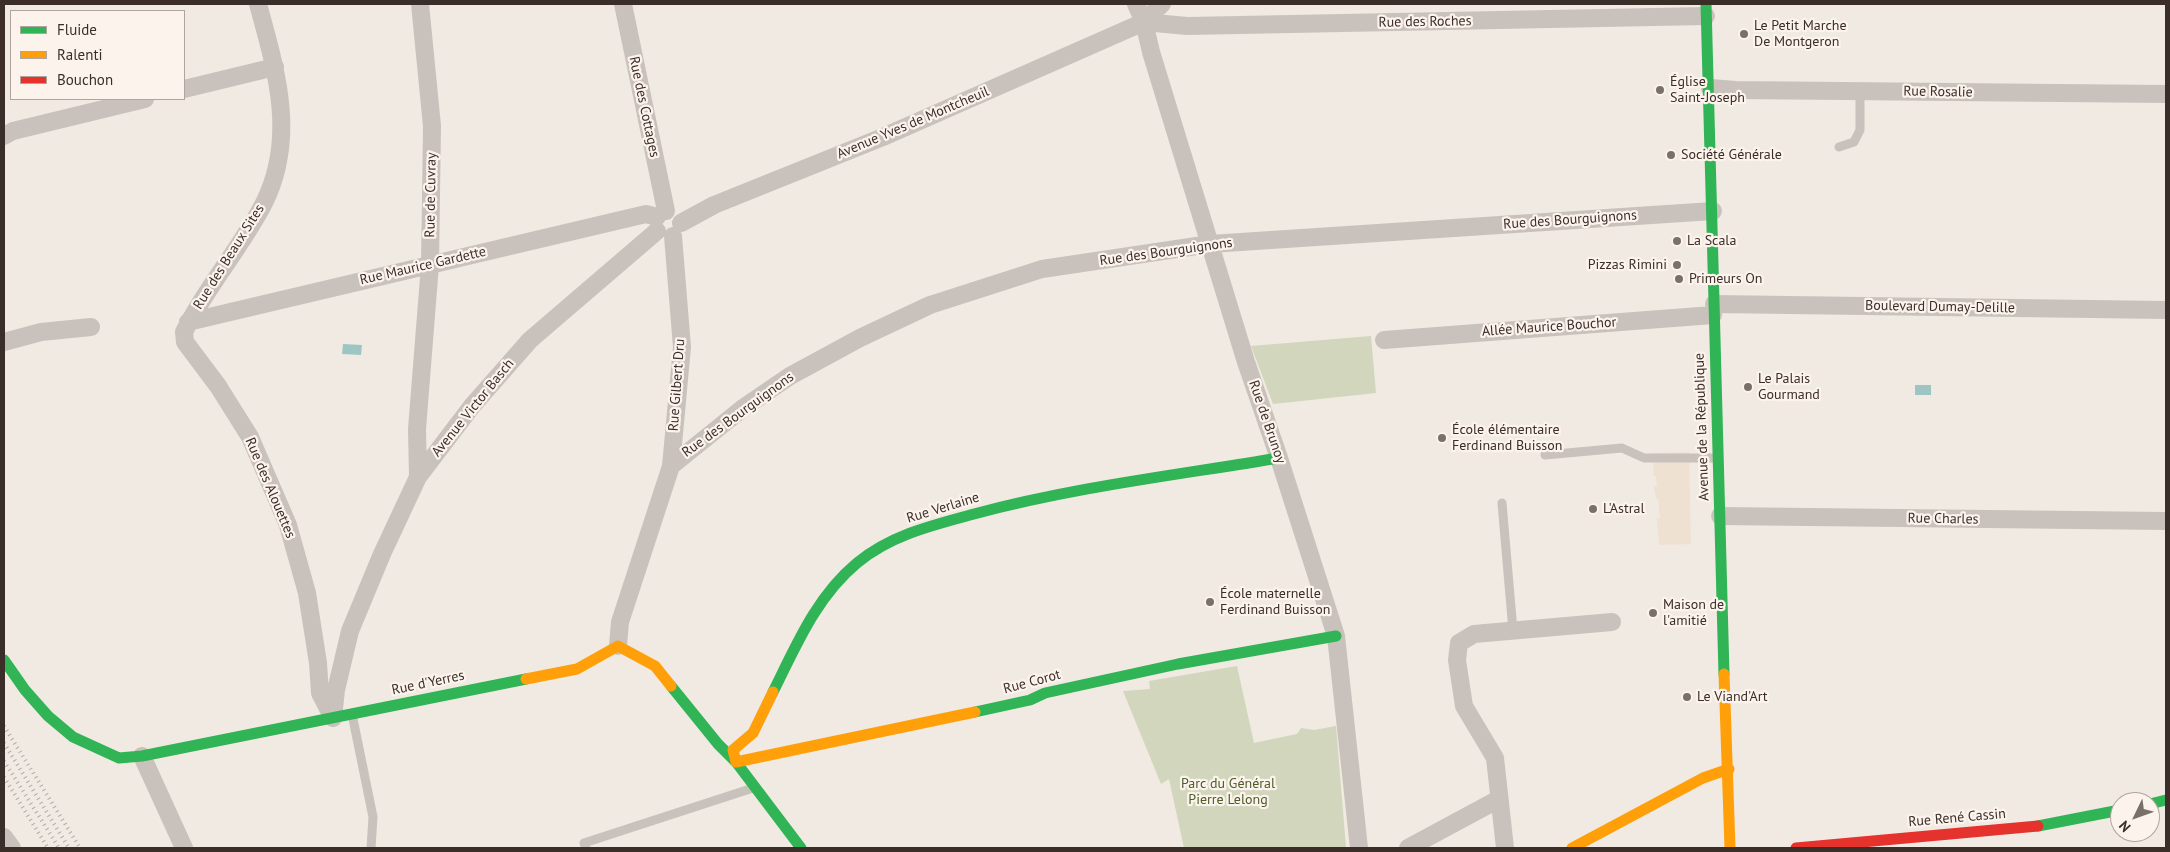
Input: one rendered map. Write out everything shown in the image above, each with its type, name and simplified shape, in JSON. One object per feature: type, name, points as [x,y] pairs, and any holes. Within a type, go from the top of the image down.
[{"type":"street","name":"Rue des Beaux Sites","points":[[186,327],[264,203],[279,162],[282,116],[275,67],[258,4]]},
{"type":"street","name":"Rue de Cuvray","points":[[418,477],[417,429],[430,264],[432,126],[420,4]]},
{"type":"street","name":"Rue des Cottages","points":[[623,4],[667,224]]},
{"type":"street","name":"Rue de Brunoy","points":[[1136,4],[1144,22],[1151,52],[1246,362],[1336,636],[1359,848]]},
{"type":"street","points":[[1144,22],[1162,4]]},
{"type":"street","name":"Rue des Roches","points":[[1144,22],[1187,26],[1706,10]]},
{"type":"street","name":"Avenue de la République","points":[[1706,10],[1710,88],[1714,310],[1730,848]]},
{"type":"street","name":"Avenue Yves de Montcheuil","points":[[667,224],[883,137],[1144,22]]},
{"type":"street","points":[[185,89],[275,67]]},
{"type":"street","name":"Rue Rosalie","points":[[1710,88],[1860,92],[2166,94]]},
{"type":"street","points":[[4,136],[13,131],[141,100]]},
{"type":"street","name":"Rue des Bourguignons","points":[[671,466],[743,408],[790,376],[860,338],[930,305],[1042,269],[1210,244],[1713,211]]},
{"type":"street","name":"Rue Maurice Gardette","points":[[186,327],[430,264],[646,214],[667,224]]},
{"type":"street","name":"Rue Gilbert Dru","points":[[618,646],[620,622],[671,466],[682,347],[667,224]]},
{"type":"street","name":"Avenue Victor Basch","points":[[318,663],[337,652],[350,631],[382,554],[418,477],[472,406],[530,340],[667,224]]},
{"type":"street","name":"Boulevard Dumay-Delille","points":[[1714,310],[2166,310]]},
{"type":"street","name":"Allée Maurice Bouchor","points":[[1384,340],[1714,310]]},
{"type":"street","points":[[4,342],[41,332],[91,327]]},
{"type":"street","name":"Rue des Alouettes","points":[[186,327],[185,342],[218,386],[250,437],[288,525],[307,593],[318,663],[320,693],[333,718]]},
{"type":"street","name":"Rue Verlaine","points":[[736,762],[733,750],[753,733],[812,614],[832,588],[857,563],[886,544],[919,529],[1031,499],[1279,458]]},
{"type":"street","name":"Rue Charles","points":[[1720,516],[2166,522]]},
{"type":"street","points":[[1505,848],[1495,758],[1464,706],[1457,660],[1459,643],[1474,634],[1612,622]]},
{"type":"street","name":"Avenue Victor Basch","points":[[333,718],[336,690],[350,631]]},
{"type":"street","name":"Rue Corot","points":[[736,762],[1030,700],[1045,693],[1178,664],[1336,636]]},
{"type":"street","points":[[618,646],[655,666],[718,744],[736,762],[753,788],[801,848]]},
{"type":"street","name":"Rue d'Yerres","points":[[4,660],[25,690],[48,716],[73,737],[118,758],[142,756],[576,669],[618,646]]},
{"type":"street","points":[[753,733],[762,749],[769,755]]},
{"type":"street","points":[[142,756],[184,848]]},
{"type":"street","points":[[1572,848],[1703,778],[1729,769]]},
{"type":"street","points":[[1408,848],[1499,799]]},
{"type":"street","name":"Rue René Cassin","points":[[1796,848],[2044,824],[2110,812]]},
{"type":"street","points":[[4,837],[12,848]]},
{"type":"lane","points":[[1838,146],[1854,142],[1860,130],[1860,92]]},
{"type":"lane","points":[[1545,455],[1622,448],[1644,458],[1718,458]]},
{"type":"lane","points":[[1502,503],[1513,631]]},
{"type":"lane","points":[[352,714],[373,817],[371,848]]},
{"type":"lane","points":[[586,848],[584,843],[753,788]]},
{"type":"green space","points":[[1371,336],[1376,393],[1273,404],[1251,346]]},
{"type":"green space","name":"Parc du Général Pierre Lelong","points":[[1237,666],[1254,743],[1297,734],[1301,728],[1314,730],[1336,726],[1346,848],[1184,848],[1169,779],[1161,784],[1123,691],[1150,689],[1149,681]]},
{"type":"shaded area","points":[[1689,452],[1691,544],[1659,545],[1657,519],[1660,518],[1658,499],[1656,499],[1654,486],[1657,486],[1652,453]]},
{"type":"water","points":[[343,344],[362,345],[361,355],[342,354]]},
{"type":"water","points":[[1915,385],[1931,385],[1931,395],[1915,395]]},
{"type":"railway","points":[[4,726],[80,848]]},
{"type":"railway","points":[[4,743],[69,848]]},
{"type":"railway","points":[[4,761],[59,848]]},
{"type":"railway","points":[[4,777],[48,848]]},
{"type":"traffic: fast","points":[[1706,4],[1724,674]]},
{"type":"traffic: fast","points":[[773,692],[808,623],[830,591],[857,563],[870,553],[898,538],[943,522],[1050,496],[1279,458]]},
{"type":"traffic: fast","points":[[975,712],[1030,700],[1045,693],[1178,664],[1336,636]]},
{"type":"traffic: fast","points":[[4,660],[25,690],[48,716],[73,737],[119,758],[142,756],[526,679]]},
{"type":"traffic: fast","points":[[671,686],[718,744],[736,762],[801,848]]},
{"type":"traffic: fast","points":[[2160,802],[2166,800]]},
{"type":"traffic: fast","points":[[2038,826],[2110,812]]},
{"type":"traffic: slow","points":[[526,679],[577,669],[618,646],[655,666],[671,686]]},
{"type":"traffic: slow","points":[[1724,674],[1730,848]]},
{"type":"traffic: slow","points":[[773,692],[753,733],[733,750],[736,762],[975,712]]},
{"type":"traffic: slow","points":[[1572,848],[1703,778],[1729,769]]},
{"type":"traffic: jam","points":[[1796,848],[2038,826]]},
{"type":"place","name":"Le Petit Marche De Montgeron","points":[[1744,34]]},
{"type":"place","name":"Église Saint-Joseph","points":[[1660,90]]},
{"type":"place","name":"Société Générale","points":[[1671,155]]},
{"type":"place","name":"La Scala","points":[[1677,241]]},
{"type":"place","name":"Pizzas Rimini","points":[[1677,265]]},
{"type":"place","name":"Primeurs On","points":[[1679,279]]},
{"type":"place","name":"Le Palais Gourmand","points":[[1748,387]]},
{"type":"place","name":"École élémentaire Ferdinand Buisson","points":[[1442,438]]},
{"type":"place","name":"L'Astral","points":[[1593,509]]},
{"type":"place","name":"École maternelle Ferdinand Buisson","points":[[1210,602]]},
{"type":"place","name":"Maison de l'amitié","points":[[1653,613]]},
{"type":"place","name":"Le Viand'Art","points":[[1687,697]]}]
